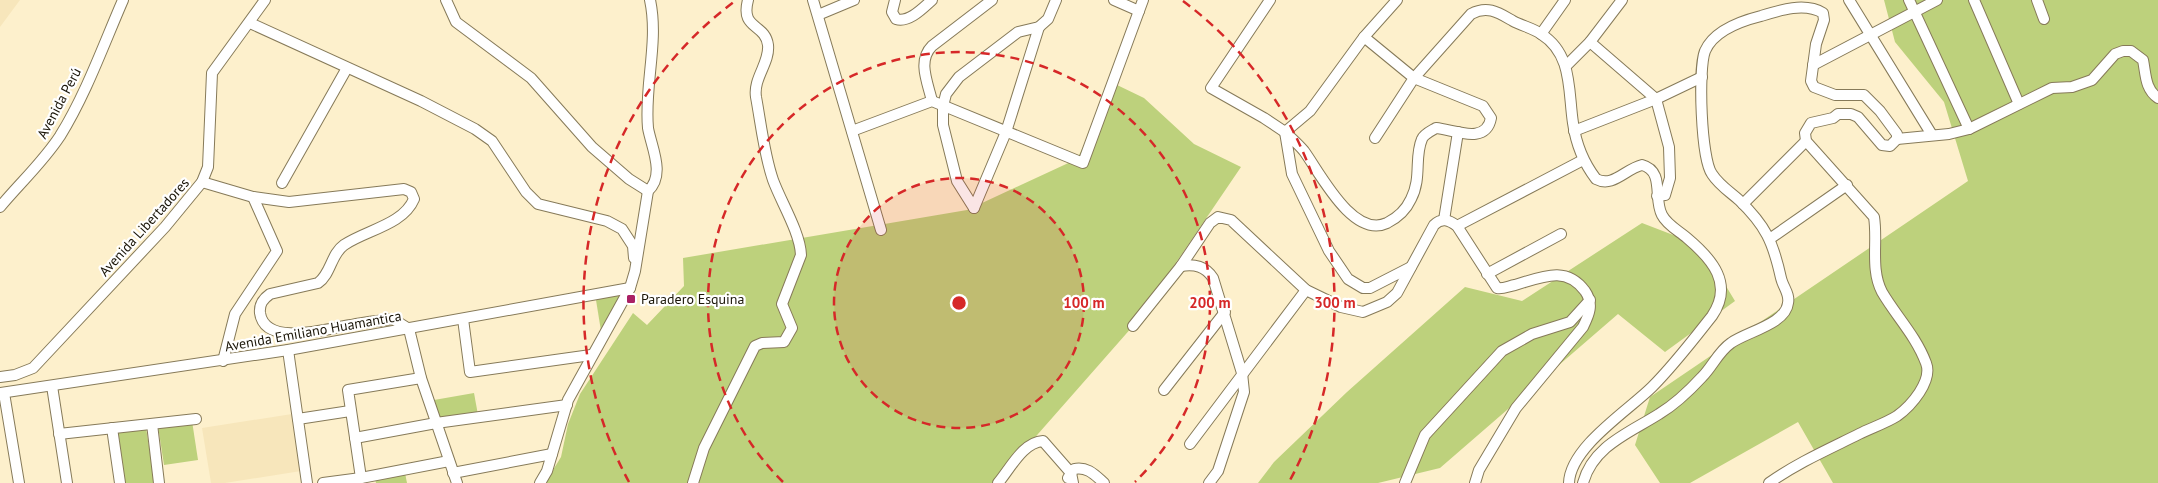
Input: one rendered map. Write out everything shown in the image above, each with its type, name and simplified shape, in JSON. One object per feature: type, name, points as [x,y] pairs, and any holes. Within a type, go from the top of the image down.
[{"type":"street","name":"Avenida Perú","points":[[0,207],[46,156],[60,136],[79,101],[123,0]]},
{"type":"street","name":"Avenida Libertadores","points":[[0,377],[14,375],[33,368],[165,227],[202,182],[208,167],[212,73],[265,0]]},
{"type":"street","points":[[446,0],[456,22],[531,78],[592,146],[629,179],[648,191]]},
{"type":"street","points":[[540,483],[552,454],[567,405],[591,355],[630,288],[635,271],[648,191],[654,179],[656,164],[648,125],[653,24],[650,0]]},
{"type":"street","points":[[692,483],[704,448],[754,346],[762,343],[784,342],[788,338],[792,328],[782,304],[801,255],[772,178],[756,94],[757,78],[767,55],[768,43],[764,36],[746,18],[745,12],[748,0]]},
{"type":"street","points":[[813,0],[881,230]]},
{"type":"street","points":[[818,15],[854,0]]},
{"type":"street","points":[[895,0],[892,12],[899,21],[908,18],[932,0]]},
{"type":"street","points":[[932,101],[924,65],[924,55],[932,46],[992,0]]},
{"type":"street","points":[[1039,27],[1006,132],[974,208],[958,181],[944,125],[943,106],[946,94],[959,77],[1018,32],[1039,27],[1048,19],[1056,0]]},
{"type":"street","points":[[1114,0],[1139,11]]},
{"type":"street","points":[[852,131],[932,101],[1083,162],[1143,0]]},
{"type":"street","points":[[1270,0],[1211,88],[1264,118],[1284,132],[1304,152],[1315,170],[1359,221],[1370,226],[1381,226],[1393,220],[1412,199],[1418,180],[1422,139],[1436,128],[1473,135],[1485,131],[1489,126],[1491,118],[1488,110],[1483,106],[1414,78],[1364,37]]},
{"type":"street","points":[[1284,132],[1310,111],[1364,37],[1397,0]]},
{"type":"street","points":[[1484,0],[1494,10],[1518,24],[1541,34],[1562,56],[1567,65],[1574,131],[1583,160],[1596,179],[1606,182],[1616,179],[1631,168],[1646,166],[1656,177],[1658,184],[1657,196],[1662,216],[1715,266],[1722,289],[1718,307],[1668,370],[1651,388],[1609,422],[1580,456],[1571,470],[1569,483]]},
{"type":"street","points":[[1541,34],[1565,0]]},
{"type":"street","points":[[1567,65],[1590,42],[1622,0]]},
{"type":"street","points":[[1849,0],[1932,135]]},
{"type":"street","points":[[1909,0],[1969,129]]},
{"type":"street","points":[[1813,65],[1937,0]]},
{"type":"street","points":[[1974,0],[2018,104]]},
{"type":"street","points":[[2037,0],[2044,19]]},
{"type":"street","points":[[1583,483],[1593,461],[1608,446],[1636,426],[1660,414],[1702,376],[1722,350],[1732,342],[1771,324],[1786,311],[1788,293],[1783,283],[1771,238],[1743,204],[1710,173],[1704,141],[1702,77],[1705,51],[1714,38],[1730,27],[1797,4],[1816,8],[1823,13],[1824,20],[1816,44],[1811,81],[1814,87],[1834,95],[1864,95],[1894,128],[1897,139]]},
{"type":"street","points":[[1375,138],[1414,78],[1471,14],[1481,10],[1494,10]]},
{"type":"street","points":[[250,23],[422,101],[475,129],[492,142],[526,192],[538,204],[608,220],[622,229],[633,246],[635,271]]},
{"type":"street","points":[[1590,42],[1656,99],[1669,147],[1670,165],[1668,188],[1664,194],[1657,196]]},
{"type":"street","points":[[1769,483],[1822,452],[1897,416],[1919,392],[1928,376],[1926,361],[1906,324],[1882,291],[1879,283],[1874,256],[1874,217],[1806,141],[1805,133],[1807,126],[1844,113],[1858,117],[1882,145],[1890,146],[1897,139],[1949,134],[1969,129],[2052,88],[2072,87],[2092,80],[2115,54],[2123,51],[2131,51],[2143,60],[2147,86],[2151,93],[2158,98]]},
{"type":"street","points":[[282,183],[348,68]]},
{"type":"street","points":[[1574,131],[1656,99],[1702,77]]},
{"type":"street","points":[[1284,132],[1292,174],[1329,251],[1348,279],[1363,288],[1370,288],[1411,267]]},
{"type":"street","points":[[1444,220],[1458,132]]},
{"type":"street","points":[[1743,204],[1806,141]]},
{"type":"street","points":[[1457,226],[1583,160]]},
{"type":"street","points":[[202,182],[253,197],[289,202],[404,189],[411,192],[414,199],[402,216],[341,247],[324,279],[310,286],[270,294],[264,298],[260,310],[264,323],[287,334],[303,334],[393,319],[409,329],[421,378],[455,478],[552,454]]},
{"type":"street","points":[[1771,238],[1847,185]]},
{"type":"street","points":[[223,361],[235,314],[277,251],[253,197]]},
{"type":"street","points":[[1133,326],[1181,266],[1210,223],[1218,217],[1225,217],[1231,220],[1306,290],[1341,307],[1363,312],[1387,302],[1397,293],[1434,225],[1444,220],[1450,221],[1457,226],[1494,286],[1500,289],[1552,275],[1562,275],[1572,278],[1590,300],[1590,314],[1583,327],[1516,408],[1479,470],[1475,483]]},
{"type":"street","points":[[1487,274],[1561,234]]},
{"type":"street","points":[[1181,266],[1200,266],[1208,270],[1213,278],[1225,312],[1242,373],[1244,392],[1218,471],[1209,483]]},
{"type":"street","name":"Avenida Emiliano Huamantica","points":[[2,393],[223,361],[630,288]]},
{"type":"street","points":[[1190,444],[1306,290]]},
{"type":"street","points":[[1405,483],[1425,435],[1502,351],[1532,334],[1570,322],[1590,300]]},
{"type":"street","points":[[1164,390],[1225,312]]},
{"type":"street","points":[[463,319],[470,372],[591,355]]},
{"type":"street","points":[[288,350],[307,483]]},
{"type":"street","points":[[360,478],[348,390],[421,378]]},
{"type":"street","points":[[52,386],[66,483]]},
{"type":"street","points":[[2,393],[19,483]]},
{"type":"street","points":[[355,438],[436,423],[567,405]]},
{"type":"street","points":[[298,418],[350,412]]},
{"type":"street","points":[[59,434],[196,419]]},
{"type":"street","points":[[152,424],[159,483]]},
{"type":"street","points":[[112,428],[120,483]]},
{"type":"street","points":[[998,483],[1024,449],[1036,442],[1043,441],[1072,478]]},
{"type":"street","points":[[323,483],[449,461]]},
{"type":"street","points":[[1066,483],[1072,478],[1074,469],[1086,469],[1104,483]]},
{"type":"shaded area","points":[[0,0],[20,0],[0,27]]},
{"type":"shaded area","points":[[292,414],[301,471],[225,483],[211,483],[202,428]]},
{"type":"green space","points":[[1884,0],[2158,0],[2158,483],[1833,483],[1798,422],[1690,483],[1660,483],[1635,445],[1650,397],[1968,181],[1944,102],[1895,42]]},
{"type":"green space","points":[[1115,84],[1144,98],[1194,144],[1241,167],[1133,326],[995,483],[545,483],[561,457],[568,424],[580,394],[633,313],[647,325],[684,286],[683,258],[967,210],[1077,159]]},
{"type":"green space","points":[[1642,223],[1681,238],[1715,268],[1735,301],[1665,352],[1618,314],[1440,468],[1378,483],[1258,483],[1274,462],[1347,392],[1465,287],[1522,301]]},
{"type":"green space","points":[[623,292],[601,331],[596,300]]},
{"type":"green space","points":[[474,393],[478,415],[436,423],[434,400]]},
{"type":"green space","points":[[192,421],[198,460],[164,465],[158,426]]},
{"type":"green space","points":[[146,428],[155,483],[125,483],[118,432]]},
{"type":"green space","points":[[405,473],[407,483],[376,483],[375,479]]},
{"type":"place","name":"Paradero Esquina","points":[[631,299]]}]
